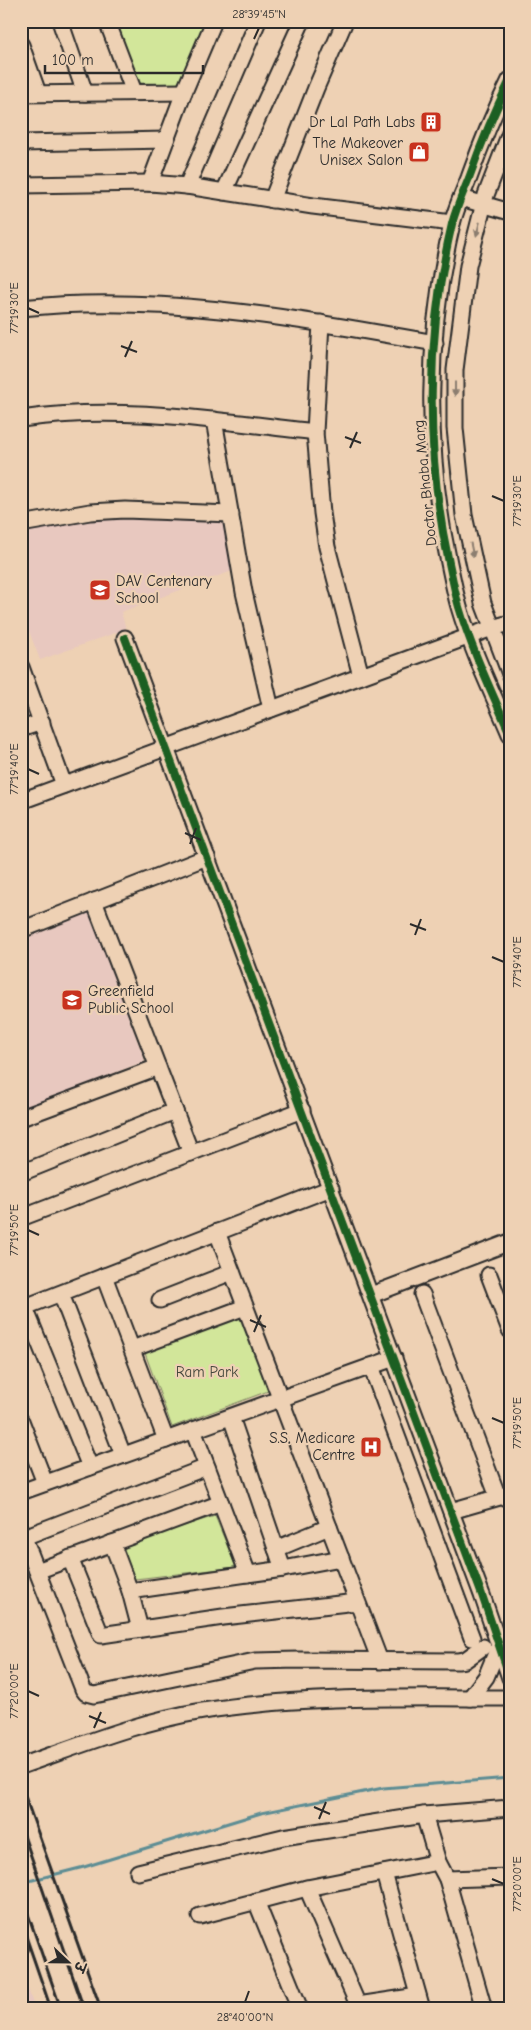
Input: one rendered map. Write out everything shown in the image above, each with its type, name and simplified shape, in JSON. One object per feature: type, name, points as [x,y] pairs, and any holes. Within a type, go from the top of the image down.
[{"type":"street","points":[[60,21],[85,93]]},
{"type":"street","points":[[107,21],[134,92]]},
{"type":"street","points":[[150,183],[184,92],[214,21]]},
{"type":"street","points":[[187,186],[258,21]]},
{"type":"street","points":[[224,192],[302,21]]},
{"type":"street","points":[[272,200],[316,88],[345,21]]},
{"type":"street","points":[[21,45],[38,93]]},
{"type":"street","name":"Doctor Bhaba Marg","points":[[510,80],[492,116],[452,223],[441,286],[435,343],[431,417],[433,459],[444,537],[458,605],[468,637],[510,734]]},
{"type":"street","points":[[21,94],[184,92]]},
{"type":"street","points":[[510,133],[484,204],[468,266],[455,370],[455,428],[464,516],[483,602],[510,674]]},
{"type":"street","points":[[21,142],[166,140]]},
{"type":"street","points":[[22,182],[150,183],[187,186],[272,200],[452,223]]},
{"type":"street","points":[[461,198],[510,212]]},
{"type":"street","points":[[21,308],[127,303],[186,306],[321,323],[435,343]]},
{"type":"street","points":[[321,323],[315,432],[326,547],[361,676]]},
{"type":"street","points":[[21,419],[104,414],[172,415],[315,432]]},
{"type":"street","points":[[214,420],[244,592],[272,709]]},
{"type":"street","points":[[21,524],[90,512],[125,510],[231,514]]},
{"type":"street","points":[[21,801],[510,623]]},
{"type":"street","points":[[126,638],[451,1511],[510,1678]]},
{"type":"street","points":[[21,667],[64,785]]},
{"type":"street","points":[[21,729],[42,722]]},
{"type":"street","points":[[21,930],[207,857]]},
{"type":"street","points":[[94,901],[191,1153]]},
{"type":"street","points":[[21,1118],[158,1067]]},
{"type":"street","points":[[21,1218],[302,1110]]},
{"type":"street","points":[[21,1173],[175,1111]]},
{"type":"street","points":[[90,1467],[23,1302],[61,1294],[331,1188]]},
{"type":"street","points":[[217,1232],[380,1661]]},
{"type":"street","points":[[371,1295],[510,1242]]},
{"type":"street","points":[[160,1300],[232,1272]]},
{"type":"street","points":[[489,1275],[510,1330]]},
{"type":"street","points":[[104,1276],[166,1440]]},
{"type":"street","points":[[61,1294],[123,1455]]},
{"type":"street","points":[[422,1294],[504,1496],[451,1511]]},
{"type":"street","points":[[132,1349],[245,1307]]},
{"type":"street","points":[[21,1492],[394,1358]]},
{"type":"street","points":[[207,1468],[23,1534],[83,1689],[90,1695],[255,1661],[465,1660],[477,1643],[371,1366]]},
{"type":"street","points":[[231,1417],[283,1569]]},
{"type":"street","points":[[21,1421],[45,1483]]},
{"type":"street","points":[[193,1430],[248,1574]]},
{"type":"street","points":[[38,1571],[221,1504]]},
{"type":"street","points":[[276,1548],[329,1527]]},
{"type":"street","points":[[112,1543],[130,1591],[140,1629]]},
{"type":"street","points":[[70,1558],[101,1635],[223,1617],[357,1602]]},
{"type":"street","points":[[130,1591],[283,1569],[341,1558]]},
{"type":"street","points":[[470,1698],[489,1672],[499,1646]]},
{"type":"street","points":[[21,1766],[131,1727],[201,1711],[278,1701],[510,1698]]},
{"type":"street","points":[[138,1872],[283,1837],[424,1815],[510,1808]]},
{"type":"street","points":[[424,1815],[438,1862],[447,1879],[484,2009]]},
{"type":"street","points":[[200,1916],[308,1888],[438,1862]]},
{"type":"street","points":[[308,1888],[351,2007],[420,2003],[384,1873]]},
{"type":"street","points":[[447,1879],[510,1877]]},
{"type":"street","points":[[256,1901],[300,2009]]},
{"type":"shaded area","name":"DAV Centenary School","points":[[223,516],[232,571],[121,612],[126,629],[40,660],[21,610],[21,526],[76,518]]},
{"type":"shaded area","name":"Greenfield Public School","points":[[89,913],[145,1061],[21,1109],[21,940]]},
{"type":"shaded area","points":[[21,1969],[35,2009],[21,2009]]},
{"type":"green space","points":[[114,21],[206,21],[181,84],[138,83]]},
{"type":"green space","name":"Ram Park","points":[[241,1317],[268,1391],[172,1427],[145,1353]]},
{"type":"green space","points":[[215,1516],[236,1567],[135,1579],[120,1546]]},
{"type":"waterway","points":[[21,1883],[84,1867],[261,1813],[383,1788],[510,1778]]},
{"type":"railway","points":[[21,1785],[101,2009]]},
{"type":"railway","points":[[21,1827],[84,2009]]},
{"type":"railway","points":[[21,1894],[61,2009]]},
{"type":"railway","points":[[21,1922],[51,2009]]},
{"type":"cycle path","points":[[510,80],[483,140],[452,224],[437,308],[432,394],[436,479],[441,521],[455,591],[470,640],[510,734]]},
{"type":"cycle path","points":[[125,638],[482,1595],[510,1678]]},
{"type":"place","name":"Dr Lal Path Labs","points":[[431,122]]},
{"type":"place","name":"The Makeover Unisex Salon","points":[[419,152]]},
{"type":"place","name":"DAV Centenary School","points":[[100,590]]},
{"type":"place","name":"Greenfield Public School","points":[[72,1000]]},
{"type":"place","name":"S.S. Medicare Centre","points":[[371,1447]]}]
